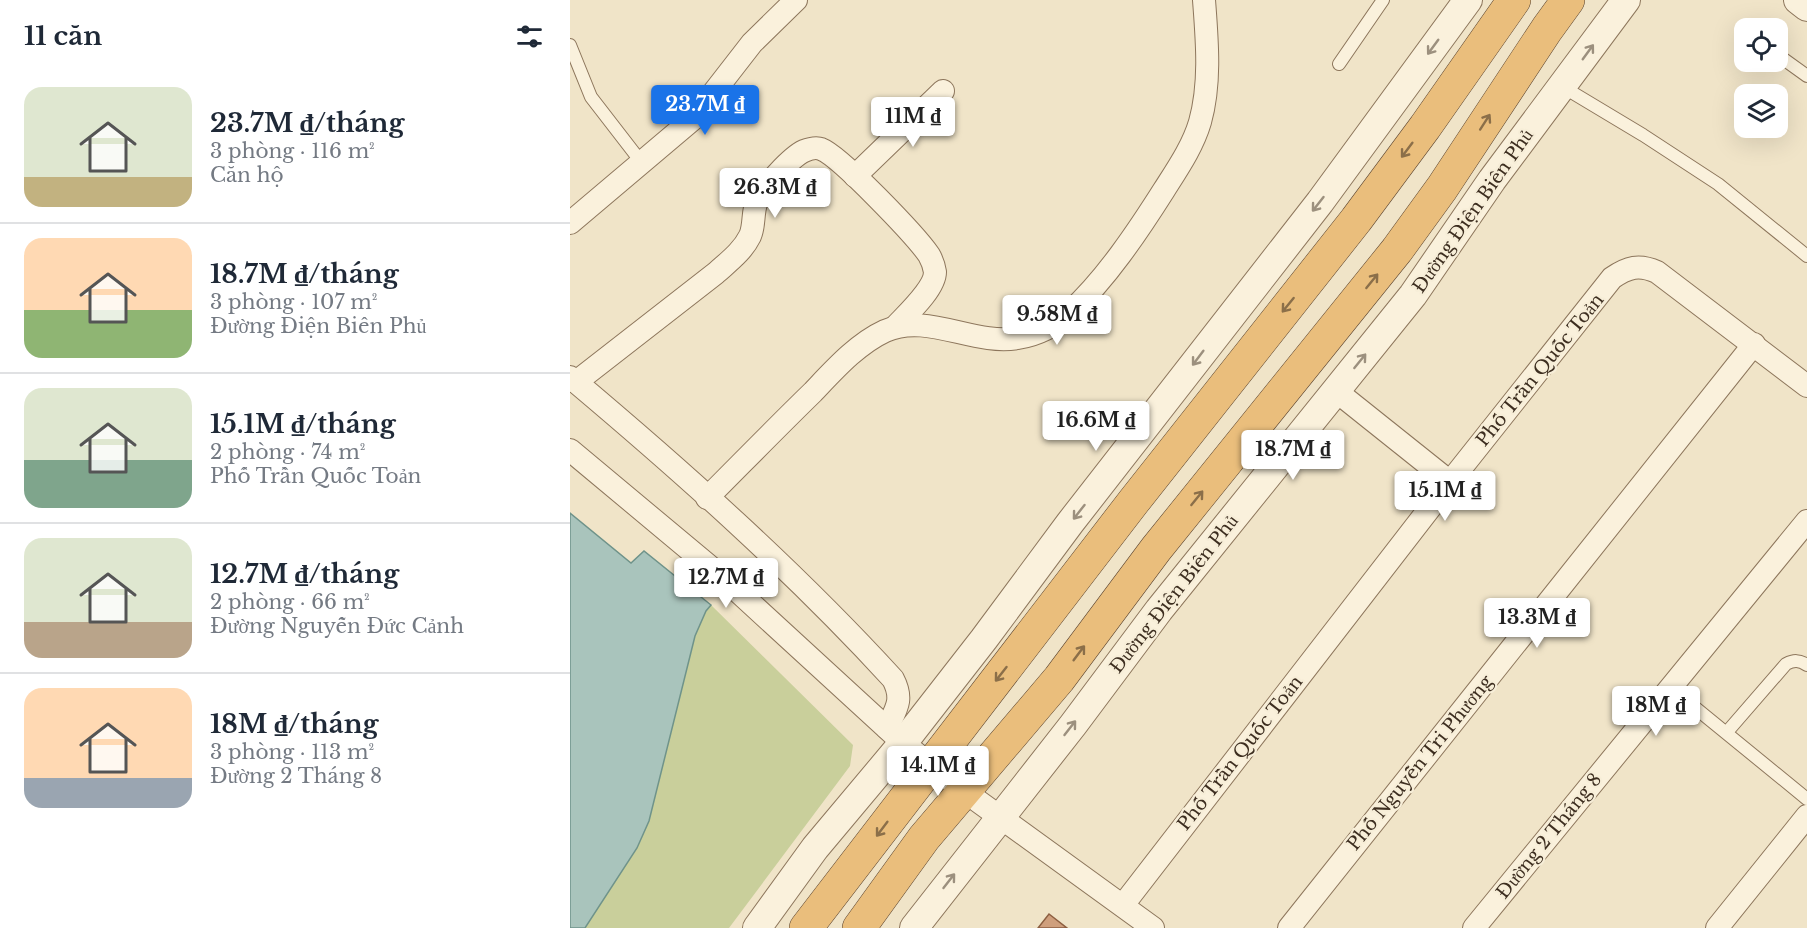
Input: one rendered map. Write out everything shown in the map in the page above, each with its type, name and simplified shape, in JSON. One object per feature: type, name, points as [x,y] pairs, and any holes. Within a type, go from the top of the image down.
[{"type":"highway","points":[[806,928],[1148,482],[1356,220],[1514,0]]},
{"type":"highway","points":[[859,928],[924,838],[1059,679],[1156,549],[1397,250],[1442,188],[1546,29],[1568,0]]},
{"type":"street","points":[[570,224],[693,119],[752,43],[796,0]]},
{"type":"street","points":[[895,327],[925,325],[966,336],[1002,340],[1034,334],[1055,324],[1071,312],[1145,219],[1192,143],[1200,122],[1207,68],[1204,0]]},
{"type":"street","points":[[757,928],[895,736],[984,639],[1070,523],[1320,202],[1468,0]]},
{"type":"street","name":"Đường Điện Biên Phủ","points":[[914,928],[1159,610],[1413,295],[1492,180],[1626,0]]},
{"type":"street","points":[[1798,0],[1807,7]]},
{"type":"street","points":[[855,176],[943,91]]},
{"type":"street","points":[[707,498],[841,364],[869,340],[895,327],[928,289],[935,275],[933,263],[909,231],[855,176],[819,148],[810,148],[801,152],[761,194],[756,203],[751,235],[736,255],[716,273],[573,380],[707,498],[827,610],[893,679],[899,690],[900,700],[895,736]]},
{"type":"street","name":"Phố Trần Quốc Toản","points":[[1123,905],[1450,482],[1612,278],[1635,266],[1646,267],[1657,272],[1807,386]]},
{"type":"street","name":"Phố Nguyễn Tri Phương","points":[[1288,928],[1754,344]]},
{"type":"street","points":[[1336,391],[1450,482]]},
{"type":"street","points":[[570,450],[721,576],[895,736],[930,765],[1153,928]]},
{"type":"street","name":"Đường 2 Tháng 8","points":[[1474,928],[1807,521]]},
{"type":"street","points":[[1717,928],[1804,824]]},
{"type":"lane","points":[[1339,64],[1383,0]]},
{"type":"lane","points":[[570,45],[591,97],[642,163]]},
{"type":"lane","points":[[1788,62],[1807,76]]},
{"type":"lane","points":[[1563,87],[1718,184],[1807,256]]},
{"type":"lane","points":[[1727,732],[1786,664],[1793,660],[1807,665]]},
{"type":"lane","points":[[1671,688],[1807,799]]},
{"type":"green space","points":[[711,605],[853,745],[850,766],[729,928],[585,928],[637,848],[695,636]]},
{"type":"water","points":[[570,513],[631,563],[644,551],[711,605],[695,636],[649,821],[637,848],[585,928],[570,928]]},
{"type":"building","points":[[1049,914],[1067,928],[1038,928]]}]
